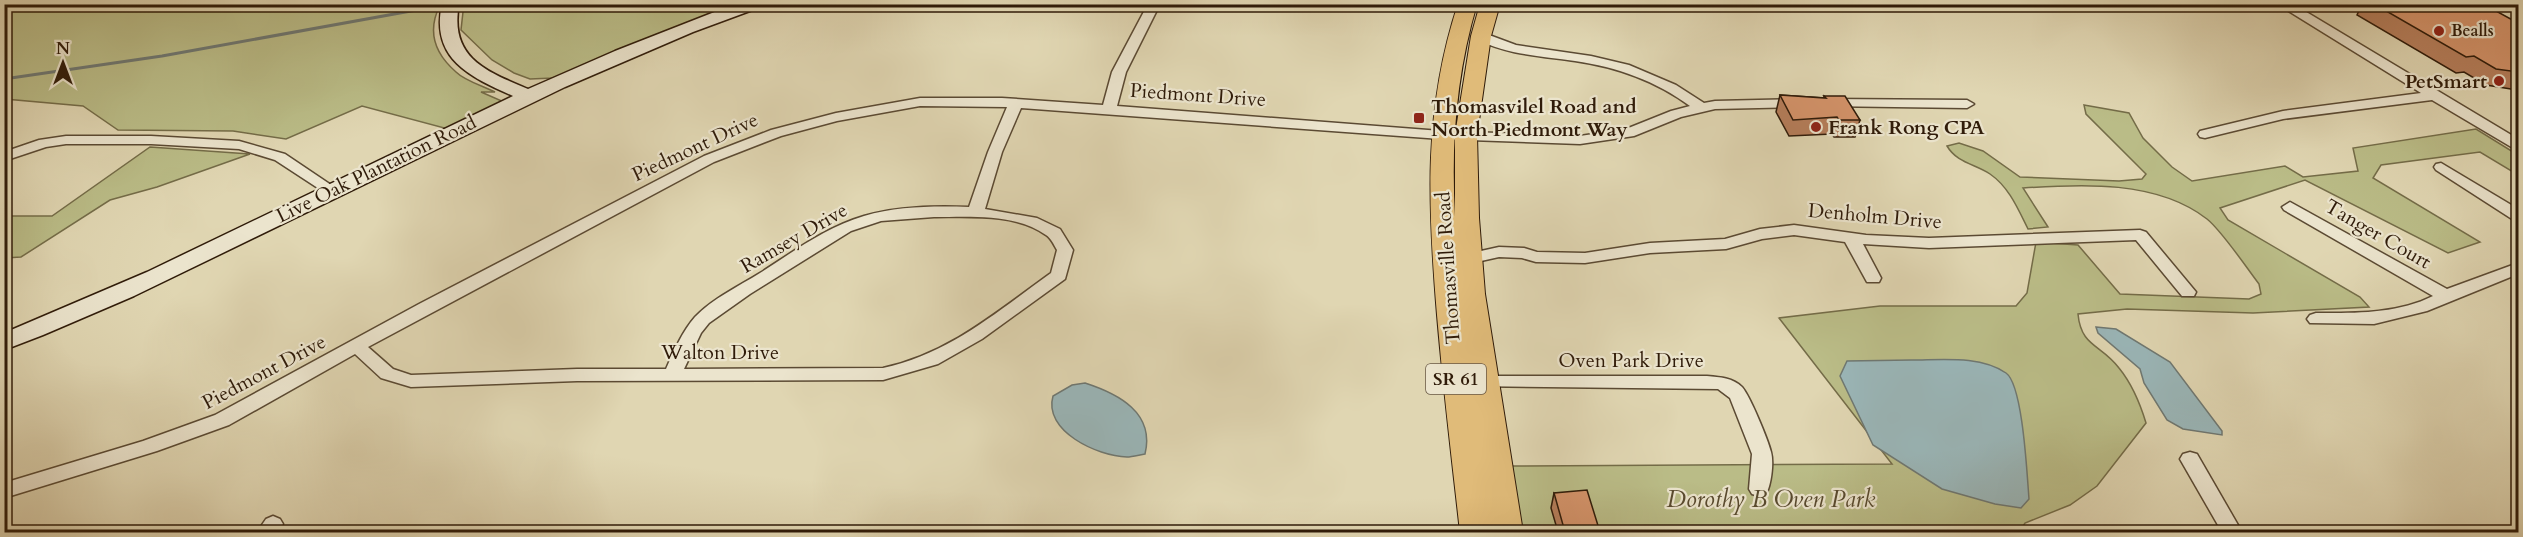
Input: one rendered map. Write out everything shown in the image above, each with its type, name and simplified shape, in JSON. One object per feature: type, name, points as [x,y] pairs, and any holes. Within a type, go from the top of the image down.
[{"type":"main road","name":"Thomasville Road","points":[[1465,255],[1441,135],[1453,52],[1468,4]]},
{"type":"main road","name":"Thomasville Road","points":[[1490,4],[1479,45],[1466,135],[1465,255],[1471,382],[1485,484],[1507,532]]},
{"type":"main road","points":[[1453,52],[1479,45]]},
{"type":"main road","name":"Thomasville Road","points":[[1476,532],[1485,484]]},
{"type":"street","points":[[451,4],[447,27],[450,42],[457,53],[474,69],[528,96]]},
{"type":"street","name":"Live Oak Plantation Road","points":[[4,342],[80,312],[528,96],[647,45],[752,4]]},
{"type":"street","points":[[1108,109],[1119,72],[1154,4]]},
{"type":"street","points":[[1803,4],[1834,4]]},
{"type":"street","points":[[2283,4],[2518,145]]},
{"type":"street","points":[[1479,45],[1588,59],[1626,68],[1675,89],[1700,107]]},
{"type":"street","points":[[2205,134],[2283,115],[2434,95]]},
{"type":"street","name":"Piedmont Drive","points":[[4,491],[150,446],[222,420],[671,178],[754,140],[807,124],[898,105],[947,101],[1016,103],[1441,135],[1562,140],[1594,139],[1629,133],[1700,107],[1750,102],[1967,104]]},
{"type":"street","points":[[976,211],[1016,103]]},
{"type":"street","points":[[4,157],[44,143],[66,141],[151,140],[239,145],[280,157],[332,191]]},
{"type":"street","points":[[2441,167],[2518,216]]},
{"type":"street","name":"Tanger Court","points":[[2290,207],[2446,296]]},
{"type":"street","name":"Ramsey Drive","points":[[672,374],[693,331],[703,319],[821,242],[853,225],[885,216],[976,211],[1040,223],[1055,233],[1063,244],[1062,268]]},
{"type":"street","name":"Denholm Drive","points":[[1465,255],[1525,261],[1536,257],[1585,258],[1650,248],[1726,244],[1776,231],[1805,231],[1851,238],[1951,243],[2037,238],[2140,236],[2188,292]]},
{"type":"street","points":[[1851,238],[1873,278]]},
{"type":"street","name":"Walton Drive","points":[[357,346],[378,369],[389,376],[411,381],[577,375],[883,374],[899,372],[932,362],[959,348],[1059,275],[1062,268]]},
{"type":"street","points":[[2316,319],[2391,315],[2427,306],[2446,296],[2518,268]]},
{"type":"street","name":"Oven Park Drive","points":[[1471,382],[1682,381],[1722,383],[1735,391],[1739,397],[1762,454],[1759,489]]},
{"type":"street","points":[[2190,459],[2232,532]]},
{"type":"green space","points":[[4,5],[440,5],[434,24],[434,33],[442,57],[448,65],[469,81],[495,92],[481,92],[504,102],[448,129],[362,106],[286,139],[233,131],[118,130],[83,106],[5,99]]},
{"type":"green space","points":[[466,5],[733,5],[553,78],[530,79],[492,60],[461,30]]},
{"type":"green space","name":"Dorothy B Oven Park","points":[[2084,105],[2129,113],[2143,138],[2172,167],[2192,181],[2285,166],[2303,177],[2358,171],[2353,148],[2476,129],[2518,155],[2518,175],[2480,152],[2381,165],[2373,178],[2480,242],[2448,253],[2305,180],[2220,208],[2228,220],[2360,297],[2369,307],[2253,313],[2127,309],[2078,314],[2083,333],[2112,360],[2128,381],[2146,423],[2097,486],[2070,505],[2025,523],[2019,532],[1521,532],[1511,466],[1892,464],[1779,318],[1880,306],[2016,306],[2027,293],[2036,242],[2078,245],[2120,294],[2249,299],[2261,294],[2259,284],[2220,232],[2207,219],[2187,206],[2165,197],[2118,187],[2023,188],[2048,227],[2028,229],[2003,185],[1990,174],[1956,156],[1947,146],[1959,143],[1983,151],[2020,177],[2119,181],[2142,179],[2146,174],[2086,114]]},
{"type":"green space","points":[[150,147],[250,154],[157,187],[110,200],[21,257],[5,258],[5,216],[52,216]]},
{"type":"water","points":[[2096,327],[2116,329],[2170,362],[2222,431],[2222,435],[2183,429],[2167,420],[2144,383],[2140,369],[2098,333]]},
{"type":"water","points":[[1947,359],[1972,361],[1996,367],[2006,373],[2012,381],[2023,431],[2029,499],[2021,508],[1995,504],[1942,489],[1873,445],[1840,376],[1847,361]]},
{"type":"water","points":[[1085,383],[1122,399],[1132,407],[1145,427],[1147,440],[1145,454],[1127,457],[1101,452],[1075,439],[1064,430],[1056,420],[1052,409],[1053,396],[1072,385]]},
{"type":"building","name":"Bealls","points":[[2374,4],[2479,4],[2483,7],[2487,6],[2518,23],[2516,24],[2518,25],[2518,72],[2496,69],[2474,56],[2466,57]]},
{"type":"building","points":[[1780,95],[1826,98],[1824,96],[1845,96],[1860,120],[1839,120],[1837,117],[1793,120]]},
{"type":"building","points":[[1587,490],[1600,532],[1565,532],[1554,493]]},
{"type":"waterway","points":[[4,79],[162,56],[422,9]]},
{"type":"place","name":"Bealls","points":[[2439,31]]},
{"type":"place","name":"PetSmart","points":[[2499,81]]},
{"type":"place","name":"Thomasvilel Road and North Piedmont Way","points":[[1419,118]]},
{"type":"place","name":"Frank Rong CPA","points":[[1816,127]]}]
